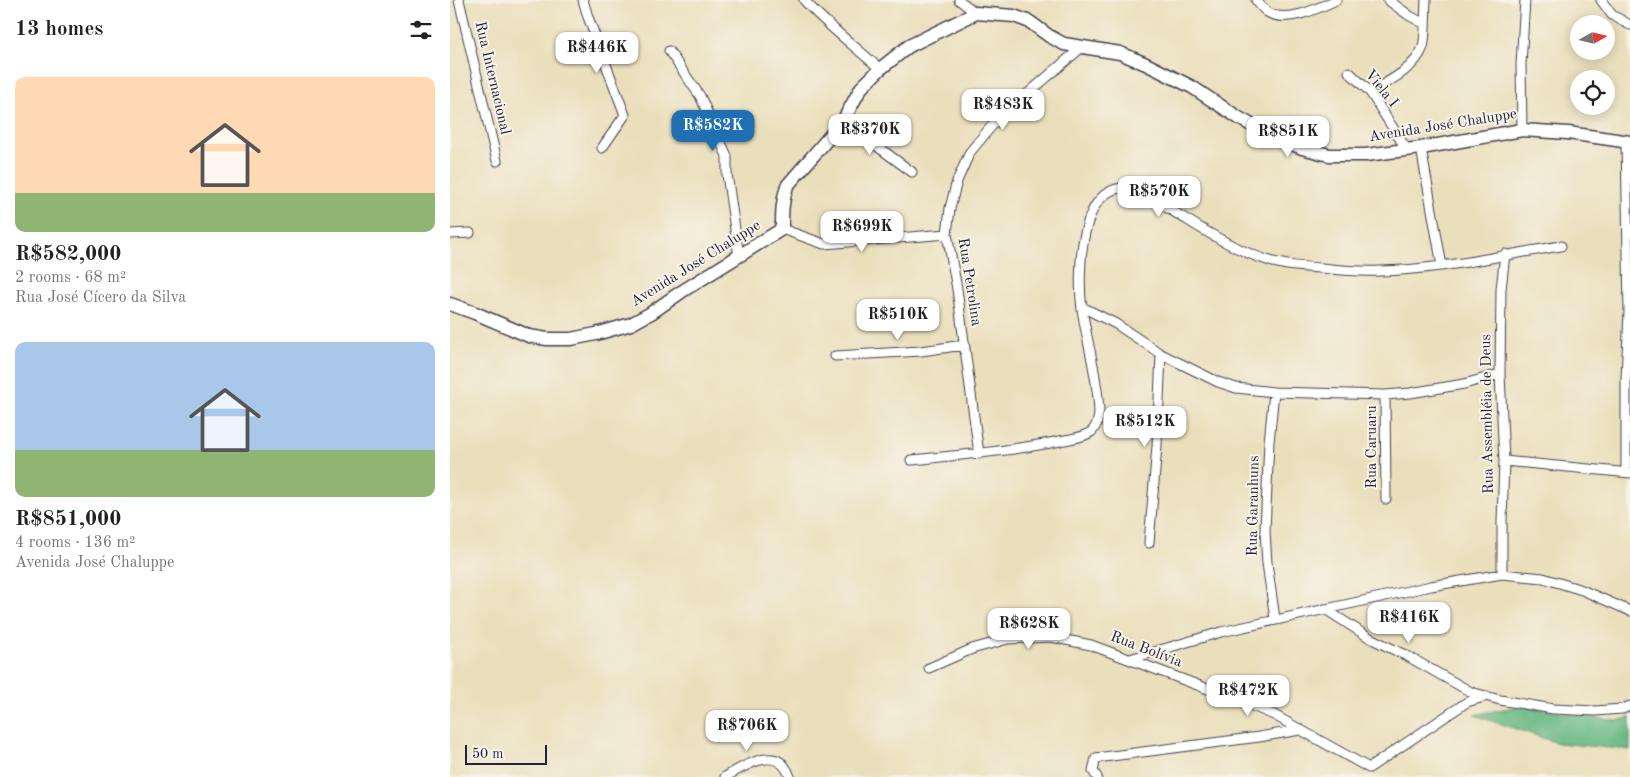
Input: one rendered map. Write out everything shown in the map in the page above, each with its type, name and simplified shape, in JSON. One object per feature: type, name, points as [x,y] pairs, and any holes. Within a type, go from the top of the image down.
[{"type":"street","name":"Rua Internacional","points":[[459,0],[497,162]]},
{"type":"street","points":[[583,0],[625,116],[602,148]]},
{"type":"street","points":[[804,0],[827,24],[860,50],[880,70]]},
{"type":"street","points":[[959,0],[976,13]]},
{"type":"street","points":[[1256,0],[1266,11],[1280,17],[1302,13],[1336,0]]},
{"type":"street","points":[[1388,0],[1424,24]]},
{"type":"street","points":[[1370,92],[1403,71],[1417,59],[1423,46],[1426,0]]},
{"type":"street","points":[[1522,130],[1521,64],[1525,0]]},
{"type":"street","points":[[1601,0],[1612,15],[1630,25]]},
{"type":"street","name":"Avenida José Chaluppe","points":[[450,304],[529,336],[547,339],[571,339],[631,324],[782,229],[782,212],[787,186],[842,121],[861,88],[909,46],[976,13],[1014,16],[1030,22],[1064,44],[1120,53],[1192,87],[1269,135],[1302,148],[1330,155],[1366,155],[1407,150],[1522,130],[1568,133],[1628,142]]},
{"type":"street","name":"Rua Petrolina","points":[[979,454],[958,289],[947,234],[950,208],[957,181],[970,152],[996,122],[1083,46]]},
{"type":"street","points":[[669,51],[700,96],[727,156],[727,174],[739,257]]},
{"type":"street","name":"Viela I","points":[[1349,72],[1370,92],[1407,150]]},
{"type":"street","points":[[842,121],[912,172]]},
{"type":"street","points":[[1504,461],[1628,473],[1626,379],[1629,311],[1628,142]]},
{"type":"street","points":[[1421,148],[1442,266]]},
{"type":"street","points":[[911,460],[979,454],[1037,446],[1079,437],[1091,432],[1097,424],[1100,414],[1092,357],[1082,307],[1081,269],[1084,236],[1091,213],[1101,198],[1116,189],[1131,190],[1149,198],[1238,249],[1268,261],[1309,267],[1381,271],[1442,266],[1560,246]]},
{"type":"street","points":[[782,229],[824,244],[947,234]]},
{"type":"street","points":[[450,234],[470,233]]},
{"type":"street","name":"Rua Assembléia de Deus","points":[[1502,574],[1504,461],[1500,374],[1505,254]]},
{"type":"street","points":[[1082,307],[1116,324],[1161,354],[1218,382],[1236,388],[1274,392],[1385,395],[1464,384],[1500,374]]},
{"type":"street","points":[[834,356],[920,351],[964,345]]},
{"type":"street","points":[[1149,542],[1157,446],[1161,354]]},
{"type":"street","name":"Rua Garanhuns","points":[[1274,392],[1269,442],[1265,531],[1267,562],[1275,619]]},
{"type":"street","name":"Rua Caruaru","points":[[1385,395],[1386,499]]},
{"type":"street","points":[[1130,659],[1221,632],[1275,619],[1431,586],[1502,574],[1543,578],[1582,590],[1630,611]]},
{"type":"street","points":[[1324,610],[1370,638],[1471,692],[1509,702],[1570,710],[1595,711],[1622,709],[1630,706]]},
{"type":"street","name":"Rua Bolívia","points":[[929,668],[972,650],[1008,639],[1051,637],[1091,645],[1274,715],[1369,768],[1467,702],[1487,696]]},
{"type":"street","points":[[1097,777],[1093,771],[1096,758],[1300,730]]},
{"type":"street","points":[[725,777],[757,761],[776,760],[782,762],[787,768],[790,777]]},
{"type":"green space","points":[[1519,706],[1617,721],[1630,717],[1630,750],[1558,743],[1474,715]]}]
